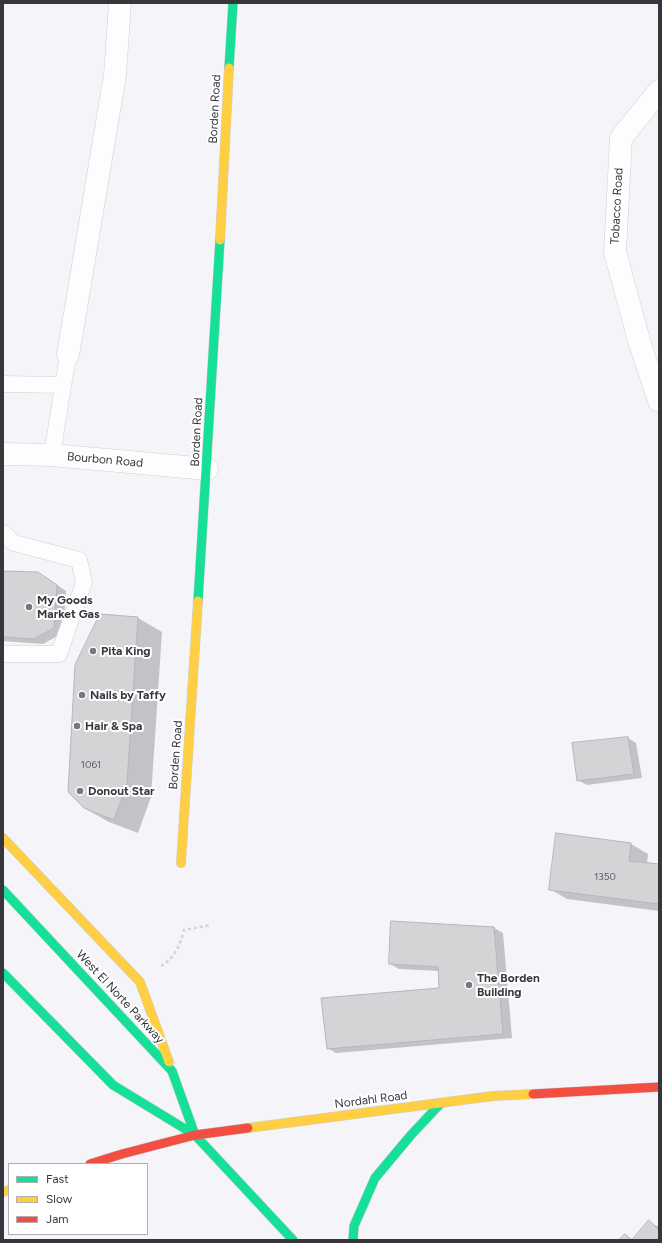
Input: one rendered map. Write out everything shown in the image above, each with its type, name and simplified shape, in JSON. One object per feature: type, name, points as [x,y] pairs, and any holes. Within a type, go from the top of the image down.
[{"type":"main road","name":"Borden Road","points":[[181,863],[207,469],[233,3]]},
{"type":"main road","points":[[3,838],[140,982],[172,1071]]},
{"type":"main road","name":"West El Norte Parkway","points":[[3,890],[172,1071],[195,1135]]},
{"type":"main road","name":"West El Norte Parkway","points":[[3,973],[113,1085],[195,1135],[293,1240]]},
{"type":"main road","name":"Nordahl Road","points":[[93,1163],[195,1135],[493,1096],[659,1087]]},
{"type":"main road","points":[[353,1240],[354,1226],[375,1178],[411,1135],[441,1103]]},
{"type":"street","points":[[68,355],[115,75],[120,3]]},
{"type":"street","name":"Tobacco Road","points":[[659,91],[620,138],[615,252],[640,344],[659,401]]},
{"type":"street","name":"Bourbon Road","points":[[3,454],[52,455],[207,469]]},
{"type":"lane","points":[[52,455],[68,355]]},
{"type":"lane","points":[[3,384],[64,385]]},
{"type":"lane","points":[[3,533],[14,543],[79,560],[84,582],[59,654],[3,654]]},
{"type":"path","points":[[156,968],[169,961],[180,945],[184,930],[211,925]]},
{"type":"building","name":"My Goods Market Gas","points":[[3,571],[38,572],[57,585],[54,628],[34,639],[3,637]]},
{"type":"building","points":[[100,614],[138,617],[127,783],[114,820],[84,808],[68,792],[75,665]]},
{"type":"building","points":[[628,737],[634,774],[577,781],[572,743]]},
{"type":"building","points":[[556,833],[631,843],[629,861],[659,864],[659,904],[549,890]]},
{"type":"building","name":"The Borden Building","points":[[391,921],[494,927],[503,1034],[327,1049],[321,998],[439,988],[438,967],[389,964]]},
{"type":"building","points":[[649,1220],[659,1230],[659,1240],[632,1240]]},
{"type":"building","points":[[625,1234],[632,1240],[619,1240]]},
{"type":"traffic: fast","points":[[229,68],[233,3]]},
{"type":"traffic: fast","points":[[198,601],[220,240]]},
{"type":"traffic: fast","points":[[3,890],[172,1071],[195,1135]]},
{"type":"traffic: fast","points":[[3,973],[113,1085],[195,1135],[293,1240]]},
{"type":"traffic: fast","points":[[353,1240],[354,1226],[375,1178],[411,1135],[441,1103]]},
{"type":"traffic: slow","points":[[220,240],[229,68]]},
{"type":"traffic: slow","points":[[181,863],[198,601]]},
{"type":"traffic: slow","points":[[3,838],[140,982],[169,1062]]},
{"type":"traffic: slow","points":[[248,1128],[493,1096],[533,1094]]},
{"type":"traffic: slow","points":[[3,1192],[8,1190]]},
{"type":"traffic: jam","points":[[533,1094],[659,1087]]},
{"type":"traffic: jam","points":[[93,1163],[195,1135],[248,1128]]},
{"type":"place","name":"My Goods Market Gas","points":[[29,607]]},
{"type":"place","name":"Pita King","points":[[93,651]]},
{"type":"place","name":"Nails by Taffy","points":[[82,695]]},
{"type":"place","name":"Hair & Spa","points":[[77,726]]},
{"type":"place","name":"Donout Star","points":[[80,791]]},
{"type":"place","name":"The Borden Building","points":[[469,985]]}]
